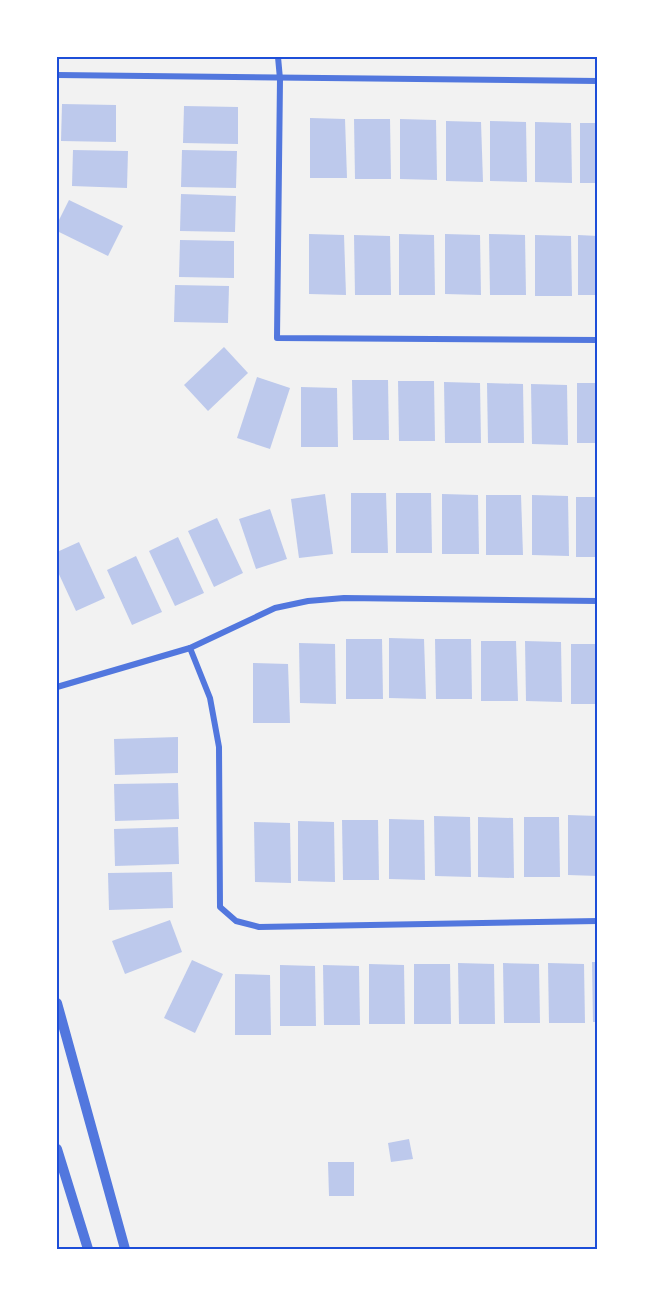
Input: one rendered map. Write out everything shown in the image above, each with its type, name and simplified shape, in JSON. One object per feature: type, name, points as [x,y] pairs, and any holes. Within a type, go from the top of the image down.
[{"type":"street","points":[[278,57],[280,79],[277,338],[598,340]]},
{"type":"street","points":[[57,75],[598,81]]},
{"type":"street","points":[[57,687],[190,648],[275,608],[308,601],[344,598],[598,601]]},
{"type":"street","points":[[190,648],[210,699],[219,747],[220,907],[236,921],[259,927],[598,921]]},
{"type":"street","points":[[57,1004],[125,1249]]},
{"type":"street","points":[[57,1149],[88,1249]]},
{"type":"building","points":[[62,104],[116,105],[116,142],[61,141]]},
{"type":"building","points":[[184,106],[238,107],[238,144],[183,143]]},
{"type":"building","points":[[310,118],[345,119],[347,178],[310,178]]},
{"type":"building","points":[[354,119],[390,119],[391,179],[355,179]]},
{"type":"building","points":[[400,119],[436,120],[437,180],[400,179]]},
{"type":"building","points":[[446,121],[481,122],[483,182],[446,181]]},
{"type":"building","points":[[490,121],[526,122],[527,182],[490,181]]},
{"type":"building","points":[[535,122],[571,123],[572,183],[535,182]]},
{"type":"building","points":[[580,123],[598,123],[598,183],[580,183]]},
{"type":"building","points":[[73,150],[128,151],[127,188],[72,186]]},
{"type":"building","points":[[182,150],[237,151],[236,188],[181,187]]},
{"type":"building","points":[[181,194],[236,196],[235,232],[180,231]]},
{"type":"building","points":[[69,200],[123,226],[108,256],[57,231],[57,224]]},
{"type":"building","points":[[309,234],[344,235],[346,295],[309,294]]},
{"type":"building","points":[[399,234],[434,235],[435,295],[399,295]]},
{"type":"building","points":[[445,234],[480,235],[481,295],[445,294]]},
{"type":"building","points":[[489,234],[525,235],[526,295],[490,295]]},
{"type":"building","points":[[354,235],[390,236],[391,295],[355,295]]},
{"type":"building","points":[[535,235],[571,236],[572,296],[535,296]]},
{"type":"building","points":[[578,235],[598,236],[598,295],[578,295]]},
{"type":"building","points":[[180,240],[234,241],[234,278],[179,277]]},
{"type":"building","points":[[175,285],[229,286],[228,323],[174,322]]},
{"type":"building","points":[[224,347],[248,373],[208,411],[184,385]]},
{"type":"building","points":[[257,377],[290,388],[270,449],[237,438]]},
{"type":"building","points":[[352,380],[388,380],[389,440],[353,440]]},
{"type":"building","points":[[398,381],[434,381],[435,441],[399,441]]},
{"type":"building","points":[[444,382],[480,383],[481,443],[445,443]]},
{"type":"building","points":[[487,383],[523,384],[524,443],[488,443]]},
{"type":"building","points":[[577,383],[598,383],[598,443],[577,443]]},
{"type":"building","points":[[531,384],[567,385],[568,445],[532,444]]},
{"type":"building","points":[[301,387],[337,388],[338,447],[301,447]]},
{"type":"building","points":[[351,493],[386,493],[388,553],[351,553]]},
{"type":"building","points":[[396,493],[431,493],[432,553],[396,553]]},
{"type":"building","points":[[325,494],[333,554],[299,558],[291,499]]},
{"type":"building","points":[[442,494],[478,495],[479,554],[442,554]]},
{"type":"building","points":[[486,495],[521,495],[523,555],[486,555]]},
{"type":"building","points":[[532,495],[568,496],[569,556],[532,555]]},
{"type":"building","points":[[576,497],[598,497],[598,557],[576,557]]},
{"type":"building","points":[[270,509],[287,559],[256,569],[239,519]]},
{"type":"building","points":[[217,518],[243,573],[214,587],[188,531]]},
{"type":"building","points":[[178,537],[204,593],[175,606],[149,551]]},
{"type":"building","points":[[79,542],[105,598],[76,611],[57,570],[57,552]]},
{"type":"building","points":[[136,556],[162,612],[132,625],[107,570]]},
{"type":"building","points":[[389,638],[424,639],[426,699],[389,698]]},
{"type":"building","points":[[346,639],[382,639],[383,699],[346,699]]},
{"type":"building","points":[[435,639],[471,639],[472,699],[436,699]]},
{"type":"building","points":[[481,641],[516,641],[518,701],[481,701]]},
{"type":"building","points":[[525,641],[561,642],[562,702],[526,701]]},
{"type":"building","points":[[299,643],[335,644],[336,704],[300,703]]},
{"type":"building","points":[[571,644],[598,644],[598,704],[571,704]]},
{"type":"building","points":[[253,663],[288,664],[290,723],[253,723]]},
{"type":"building","points":[[178,737],[178,773],[115,775],[114,739]]},
{"type":"building","points":[[178,783],[179,819],[115,821],[114,784]]},
{"type":"building","points":[[568,815],[598,816],[598,876],[568,875]]},
{"type":"building","points":[[434,816],[470,817],[471,877],[435,876]]},
{"type":"building","points":[[478,817],[513,818],[514,878],[478,877]]},
{"type":"building","points":[[524,817],[559,817],[560,877],[524,877]]},
{"type":"building","points":[[389,819],[424,820],[425,880],[389,879]]},
{"type":"building","points":[[342,820],[378,820],[379,880],[343,880]]},
{"type":"building","points":[[298,821],[334,822],[335,882],[298,881]]},
{"type":"building","points":[[254,822],[290,823],[291,883],[255,882]]},
{"type":"building","points":[[178,827],[179,864],[115,866],[114,829]]},
{"type":"building","points":[[172,872],[173,908],[109,910],[108,873]]},
{"type":"building","points":[[170,920],[182,952],[125,974],[112,941]]},
{"type":"building","points":[[192,960],[223,974],[195,1033],[164,1018]]},
{"type":"building","points":[[592,962],[598,962],[598,1022],[593,1022]]},
{"type":"building","points":[[458,963],[494,964],[495,1024],[459,1024]]},
{"type":"building","points":[[503,963],[539,964],[540,1023],[504,1023]]},
{"type":"building","points":[[548,963],[584,964],[585,1023],[549,1023]]},
{"type":"building","points":[[369,964],[404,965],[405,1024],[369,1024]]},
{"type":"building","points":[[414,964],[450,964],[451,1024],[414,1024]]},
{"type":"building","points":[[280,965],[315,966],[316,1026],[280,1026]]},
{"type":"building","points":[[323,965],[359,966],[360,1025],[324,1025]]},
{"type":"building","points":[[235,974],[270,975],[271,1035],[235,1035]]},
{"type":"building","points":[[409,1139],[413,1159],[391,1162],[388,1143]]},
{"type":"building","points":[[328,1162],[354,1162],[354,1196],[329,1196]]}]
